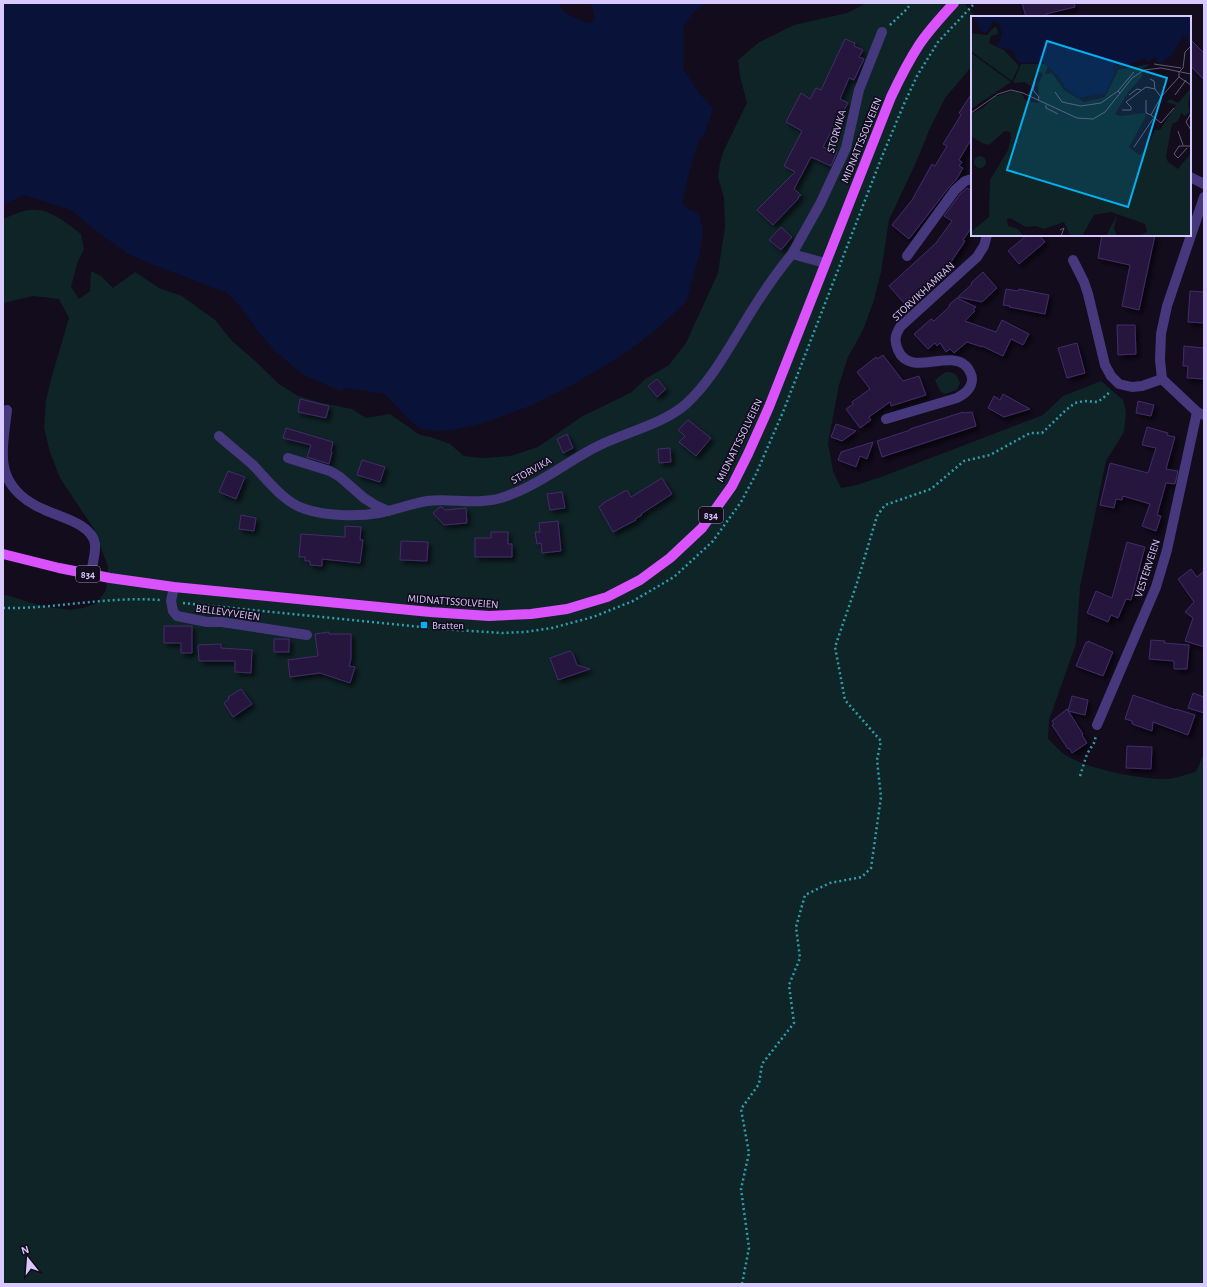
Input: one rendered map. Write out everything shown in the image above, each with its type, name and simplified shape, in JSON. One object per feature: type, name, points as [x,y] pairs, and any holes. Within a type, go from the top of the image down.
[{"type":"main road","name":"MIDNATTSSOLVEIEN","points":[[3,554],[59,568],[174,587],[430,612],[489,616],[531,614],[567,609],[607,597],[640,580],[670,558],[702,528],[732,486],[769,407],[891,97],[903,71],[919,45],[954,3]]},
{"type":"street","name":"STORVIKA","points":[[219,436],[253,465],[291,502],[302,509],[333,515],[364,515],[388,511],[427,501],[483,501],[499,499],[520,491],[599,446],[674,414],[692,398],[710,377],[774,276],[792,254],[820,204],[846,148],[859,90],[882,32]]},
{"type":"street","points":[[1191,178],[1204,184]]},
{"type":"street","points":[[907,256],[955,190],[965,181],[971,179]]},
{"type":"street","points":[[1191,235],[1204,197]]},
{"type":"street","name":"STORVIKHAMRAN","points":[[886,419],[957,398],[967,392],[972,380],[968,368],[961,362],[950,360],[917,363],[906,359],[900,354],[896,345],[895,337],[900,327],[977,257],[984,246],[987,236]]},
{"type":"street","points":[[1073,260],[1088,294],[1105,365],[1111,376],[1119,384],[1132,387],[1142,386],[1162,379],[1160,360],[1161,334],[1167,306],[1191,236]]},
{"type":"street","points":[[792,254],[825,263]]},
{"type":"street","name":"VESTERVEIEN","points":[[1097,726],[1156,587],[1167,550],[1201,413],[1162,379]]},
{"type":"street","points":[[7,410],[3,452],[5,470],[12,486],[23,497],[43,509],[80,525],[90,533],[95,543],[91,574]]},
{"type":"street","points":[[288,458],[330,471],[351,486],[364,498],[388,511]]},
{"type":"street","points":[[171,601],[174,587]]},
{"type":"street","name":"BELLEVYVEIEN","points":[[171,601],[173,611],[177,616],[207,622],[222,622],[307,636]]},
{"type":"path","points":[[882,32],[908,8],[910,3]]},
{"type":"path","points":[[742,1284],[749,1248],[741,1189],[749,1153],[740,1109],[759,1084],[762,1064],[794,1023],[789,985],[800,958],[796,927],[805,895],[830,883],[862,878],[871,868],[881,797],[877,760],[881,741],[845,700],[835,647],[857,583],[876,516],[885,505],[931,489],[964,461],[990,455],[1030,434],[1042,433],[1066,410],[1084,401],[1097,402],[1119,384]]},
{"type":"path","points":[[3,608],[20,608],[110,600],[145,599],[171,601]]},
{"type":"path","points":[[1081,775],[1087,754],[1096,737],[1097,726]]},
{"type":"green space","points":[[864,3],[964,3],[973,14],[973,16],[971,16],[971,67],[945,98],[889,220],[881,272],[873,303],[863,330],[848,357],[839,385],[828,443],[833,471],[841,488],[853,486],[881,477],[1043,415],[1063,396],[1101,381],[1123,400],[1126,412],[1124,432],[1106,461],[1080,587],[1076,644],[1049,720],[1048,739],[1064,754],[1076,761],[1116,773],[1145,778],[1168,779],[1196,772],[1204,753],[1204,1284],[3,1284],[3,596],[7,595],[38,605],[55,608],[70,610],[83,608],[97,603],[106,590],[108,567],[94,529],[60,478],[50,452],[44,428],[46,400],[69,318],[59,299],[33,296],[3,303],[3,219],[24,211],[44,211],[64,221],[81,234],[84,249],[77,264],[71,287],[79,299],[90,291],[91,271],[101,276],[113,288],[135,272],[159,288],[182,296],[215,320],[232,341],[279,384],[298,396],[352,409],[366,418],[390,414],[420,435],[431,437],[450,444],[464,456],[483,458],[511,456],[538,447],[581,417],[632,392],[645,379],[669,365],[686,343],[718,273],[725,227],[724,198],[718,177],[720,163],[724,150],[747,103],[740,76],[738,60],[758,43],[794,25],[847,13],[863,5]]},
{"type":"green space","points":[[945,372],[955,374],[960,383],[957,390],[945,394],[941,392],[935,380]]},
{"type":"water","points":[[3,3],[561,3],[560,6],[565,13],[587,23],[594,21],[594,13],[590,3],[706,3],[694,12],[685,23],[683,30],[683,68],[698,92],[713,108],[705,133],[699,140],[692,161],[682,202],[689,210],[699,213],[703,231],[700,252],[686,302],[657,329],[627,352],[576,383],[530,406],[480,424],[452,430],[435,431],[420,428],[408,419],[385,394],[346,388],[340,391],[302,374],[276,352],[228,293],[146,262],[127,253],[100,234],[71,210],[24,195],[3,205]]},
{"type":"building","points":[[1022,3],[1074,3],[1075,7],[1046,14],[1046,16],[1026,16]]},
{"type":"building","points":[[845,39],[855,43],[854,46],[863,50],[859,57],[864,59],[854,80],[849,78],[840,99],[848,103],[823,147],[837,152],[831,166],[811,157],[794,189],[801,195],[773,225],[757,210],[795,172],[784,166],[802,131],[786,122],[801,93],[810,99],[816,88],[821,90]]},
{"type":"building","points":[[1191,40],[1204,53],[1204,80],[1191,66]]},
{"type":"building","points":[[971,95],[971,140],[959,160],[962,162],[959,166],[963,168],[956,180],[909,239],[892,225],[912,200],[932,164],[935,166],[947,146],[943,144],[961,115],[959,113]]},
{"type":"building","points":[[967,188],[971,190],[971,228],[963,240],[965,241],[951,262],[950,261],[904,303],[889,286],[936,243],[952,221],[944,216],[960,194]]},
{"type":"building","points":[[781,227],[792,237],[781,250],[769,240]]},
{"type":"building","points":[[1026,236],[1040,236],[1045,242],[1019,264],[1008,251]]},
{"type":"building","points":[[1102,236],[1155,236],[1139,310],[1122,306],[1130,265],[1098,258]]},
{"type":"building","points":[[983,272],[997,288],[982,302],[958,297],[972,284],[971,283]]},
{"type":"building","points":[[1006,289],[1018,291],[1019,289],[1049,295],[1045,314],[1003,305]]},
{"type":"building","points":[[1190,291],[1204,292],[1204,323],[1188,322]]},
{"type":"building","points":[[957,298],[976,307],[973,309],[975,311],[965,321],[996,332],[1002,320],[1029,334],[1023,345],[1011,339],[1003,356],[982,346],[967,342],[954,353],[950,349],[946,352],[940,343],[937,346],[935,343],[928,349],[914,334],[931,319],[934,321]]},
{"type":"building","points":[[1117,325],[1135,325],[1136,354],[1118,355]]},
{"type":"building","points":[[1077,343],[1085,373],[1067,378],[1058,348]]},
{"type":"building","points":[[1184,346],[1204,348],[1204,379],[1187,378],[1188,366],[1183,366]]},
{"type":"building","points":[[883,355],[903,381],[919,376],[926,395],[891,406],[890,402],[869,417],[871,420],[860,428],[846,409],[853,404],[852,402],[870,389],[857,372],[876,357],[877,359]]},
{"type":"building","points":[[657,379],[666,389],[657,397],[648,386]]},
{"type":"building","points":[[1003,394],[1030,409],[1004,417],[988,408],[994,396],[1000,400]]},
{"type":"building","points":[[300,399],[329,406],[326,418],[298,412]]},
{"type":"building","points":[[1138,401],[1154,405],[1151,416],[1136,413]]},
{"type":"building","points":[[963,412],[972,412],[976,426],[882,457],[877,441]]},
{"type":"building","points":[[688,420],[711,438],[696,456],[679,442],[685,436],[678,430]]},
{"type":"building","points":[[836,424],[856,431],[842,441],[831,437]]},
{"type":"building","points":[[1147,427],[1168,433],[1167,435],[1175,437],[1166,469],[1178,471],[1175,484],[1166,483],[1157,515],[1161,516],[1156,531],[1142,526],[1150,504],[1123,496],[1122,500],[1116,499],[1114,508],[1100,505],[1110,463],[1148,473],[1156,448],[1142,445]]},
{"type":"building","points":[[286,428],[333,442],[329,464],[307,457],[311,445],[283,438]]},
{"type":"building","points":[[567,434],[573,448],[563,453],[557,439]]},
{"type":"building","points":[[873,442],[867,459],[860,456],[856,467],[838,460],[841,452]]},
{"type":"building","points":[[670,448],[671,462],[659,463],[658,449]]},
{"type":"building","points":[[362,460],[385,467],[380,482],[357,475]]},
{"type":"building","points":[[228,471],[245,477],[236,499],[219,492]]},
{"type":"building","points":[[662,478],[672,494],[641,514],[642,515],[635,519],[636,520],[613,532],[599,507],[603,503],[627,490],[631,497]]},
{"type":"building","points":[[562,492],[565,508],[550,510],[547,494]]},
{"type":"building","points":[[440,507],[445,510],[466,508],[467,523],[444,525],[433,513]]},
{"type":"building","points":[[241,515],[256,518],[254,531],[239,529]]},
{"type":"building","points":[[558,521],[561,551],[542,553],[541,543],[537,544],[535,532],[540,532],[539,523]]},
{"type":"building","points":[[345,526],[361,527],[360,540],[363,540],[360,563],[322,559],[322,566],[310,565],[310,561],[305,561],[305,557],[299,557],[301,534],[345,537]]},
{"type":"building","points":[[491,532],[508,532],[508,544],[512,544],[512,557],[475,557],[475,538],[491,538]]},
{"type":"building","points":[[401,541],[428,542],[427,561],[400,560]]},
{"type":"building","points":[[1127,542],[1145,547],[1131,600],[1126,599],[1118,618],[1111,615],[1108,622],[1087,613],[1096,591],[1112,598]]},
{"type":"building","points":[[1191,569],[1197,577],[1204,571],[1204,647],[1185,641],[1193,618],[1185,612],[1194,602],[1178,579]]},
{"type":"building","points":[[164,626],[192,626],[192,653],[181,653],[181,643],[164,643]]},
{"type":"building","points":[[329,632],[329,634],[351,634],[351,659],[349,666],[355,667],[350,683],[320,673],[290,677],[288,660],[318,656],[315,634]]},
{"type":"building","points":[[274,639],[289,639],[289,652],[274,652]]},
{"type":"building","points":[[1151,640],[1165,641],[1164,643],[1189,645],[1187,669],[1174,669],[1174,661],[1149,659]]},
{"type":"building","points":[[1088,641],[1113,652],[1103,676],[1076,666],[1086,642],[1088,643]]},
{"type":"building","points":[[221,644],[221,648],[252,650],[251,673],[235,672],[235,661],[199,661],[198,645]]},
{"type":"building","points":[[570,651],[573,654],[577,665],[590,669],[558,680],[550,658]]},
{"type":"building","points":[[241,689],[252,704],[233,717],[224,703],[229,699],[228,697]]},
{"type":"building","points":[[1193,693],[1204,697],[1204,713],[1188,708]]},
{"type":"building","points":[[1133,695],[1195,715],[1188,735],[1153,722],[1152,731],[1132,724],[1132,721],[1125,719]]},
{"type":"building","points":[[1072,696],[1088,700],[1085,715],[1068,711]]},
{"type":"building","points":[[1067,709],[1087,743],[1072,753],[1052,725],[1054,724],[1052,721]]},
{"type":"building","points":[[1127,746],[1152,747],[1151,769],[1126,768]]},
{"type":"place","name":"Bratten","points":[[424,625]]}]
